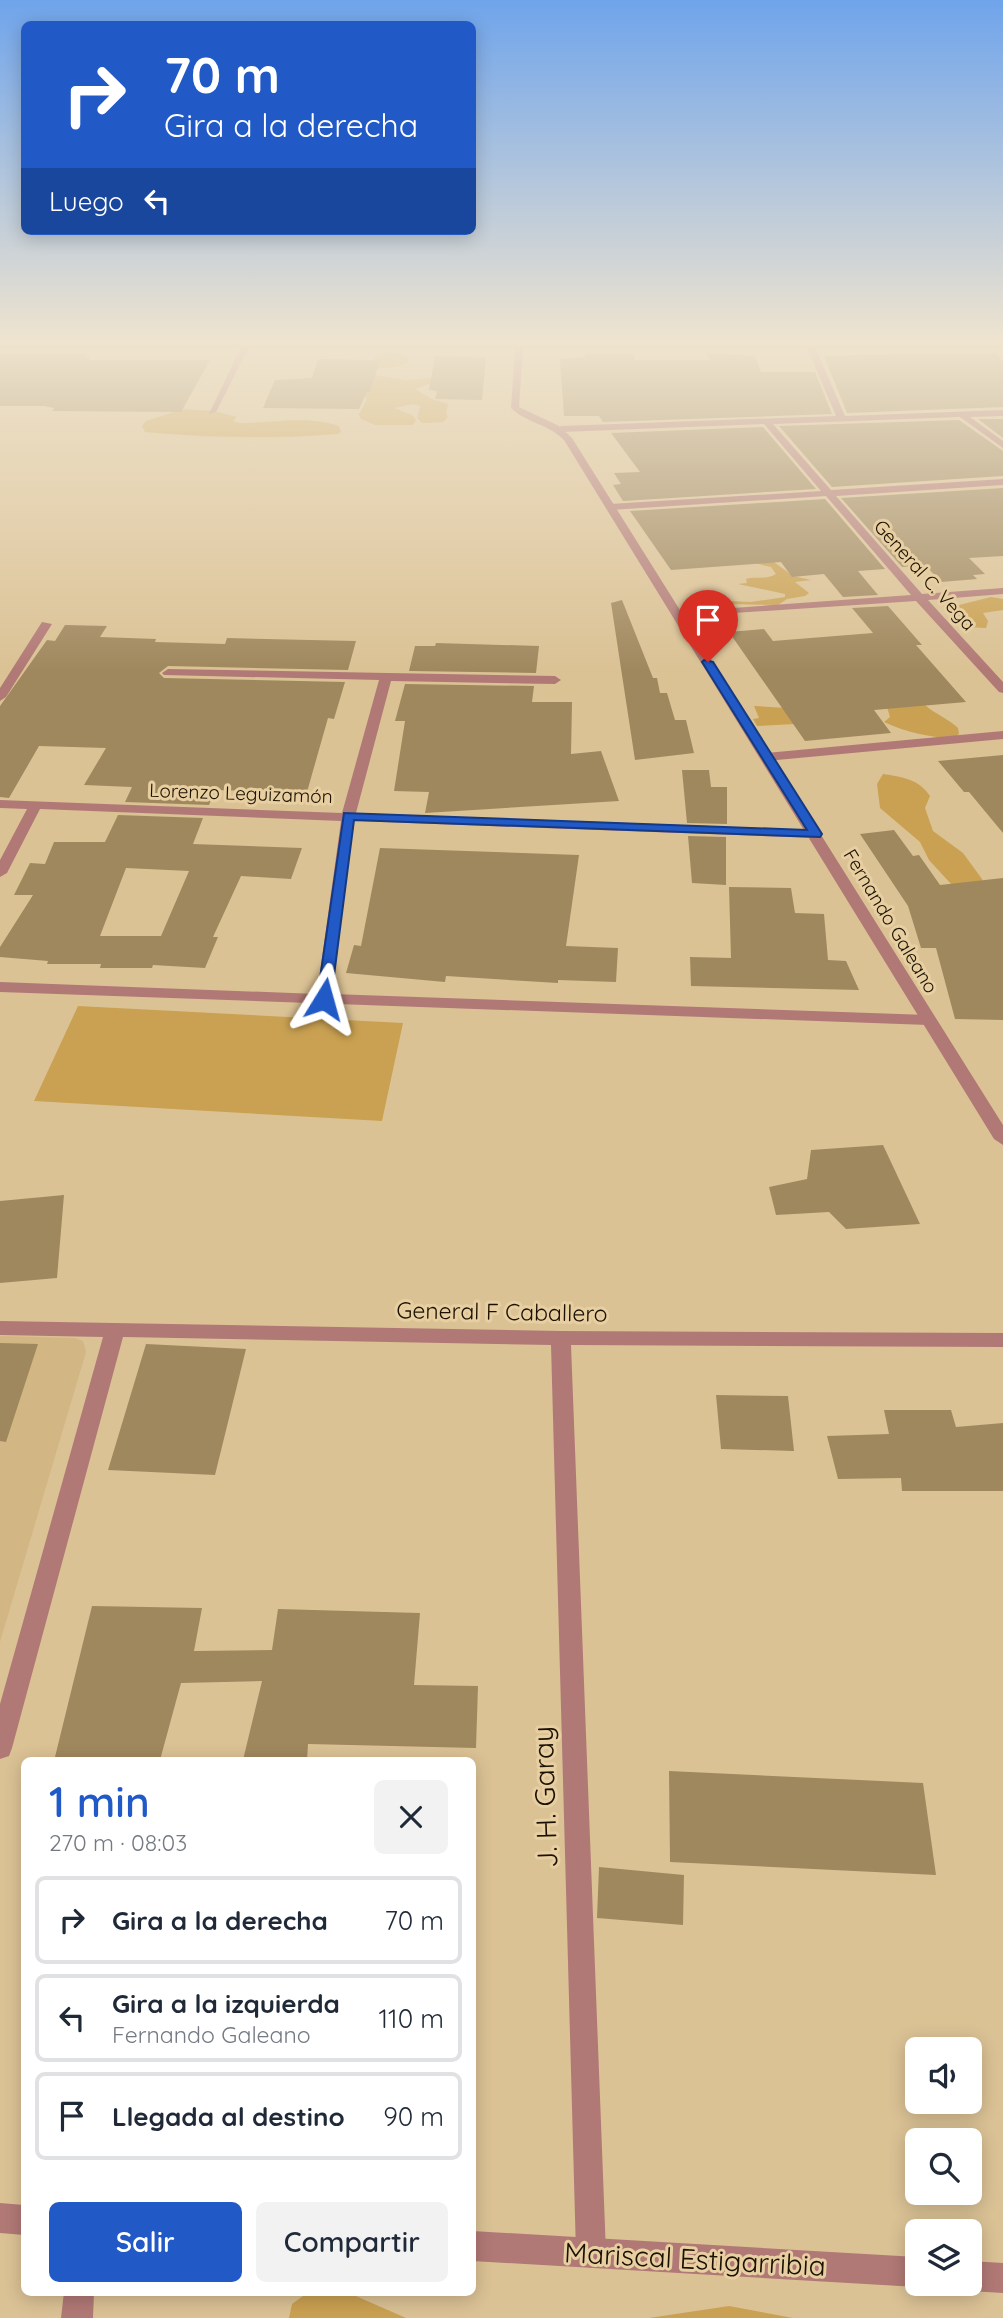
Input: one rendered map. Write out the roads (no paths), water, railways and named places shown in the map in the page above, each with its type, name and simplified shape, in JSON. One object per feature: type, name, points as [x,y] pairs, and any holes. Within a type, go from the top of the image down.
[{"type":"street","name":"Fernando Galeano","points":[[576,453],[816,834],[1003,1139]]},
{"type":"street","name":"General C. Vega","points":[[794,453],[1003,689]]},
{"type":"street","points":[[610,507],[1003,482]]},
{"type":"street","points":[[678,615],[1003,591]]},
{"type":"street","points":[[0,697],[46,624]]},
{"type":"street","points":[[168,673],[555,680]]},
{"type":"street","points":[[324,999],[348,816],[386,676]]},
{"type":"street","points":[[766,757],[1003,735]]},
{"type":"street","name":"Lorenzo Leguizamón","points":[[0,804],[816,834]]},
{"type":"street","points":[[0,873],[36,806]]},
{"type":"street","points":[[0,987],[928,1020]]},
{"type":"street","name":"General F Caballero","points":[[0,1328],[561,1338],[1003,1340]]},
{"type":"street","points":[[0,1748],[115,1330]]},
{"type":"street","name":"J. H. Garay","points":[[561,1338],[591,2253]]},
{"type":"street","points":[[0,2218],[21,2220]]},
{"type":"street","name":"Mariscal Estigarribia","points":[[476,2246],[905,2271]]},
{"type":"street","points":[[982,2277],[1003,2278]]},
{"type":"street","points":[[77,2318],[79,2296]]}]
